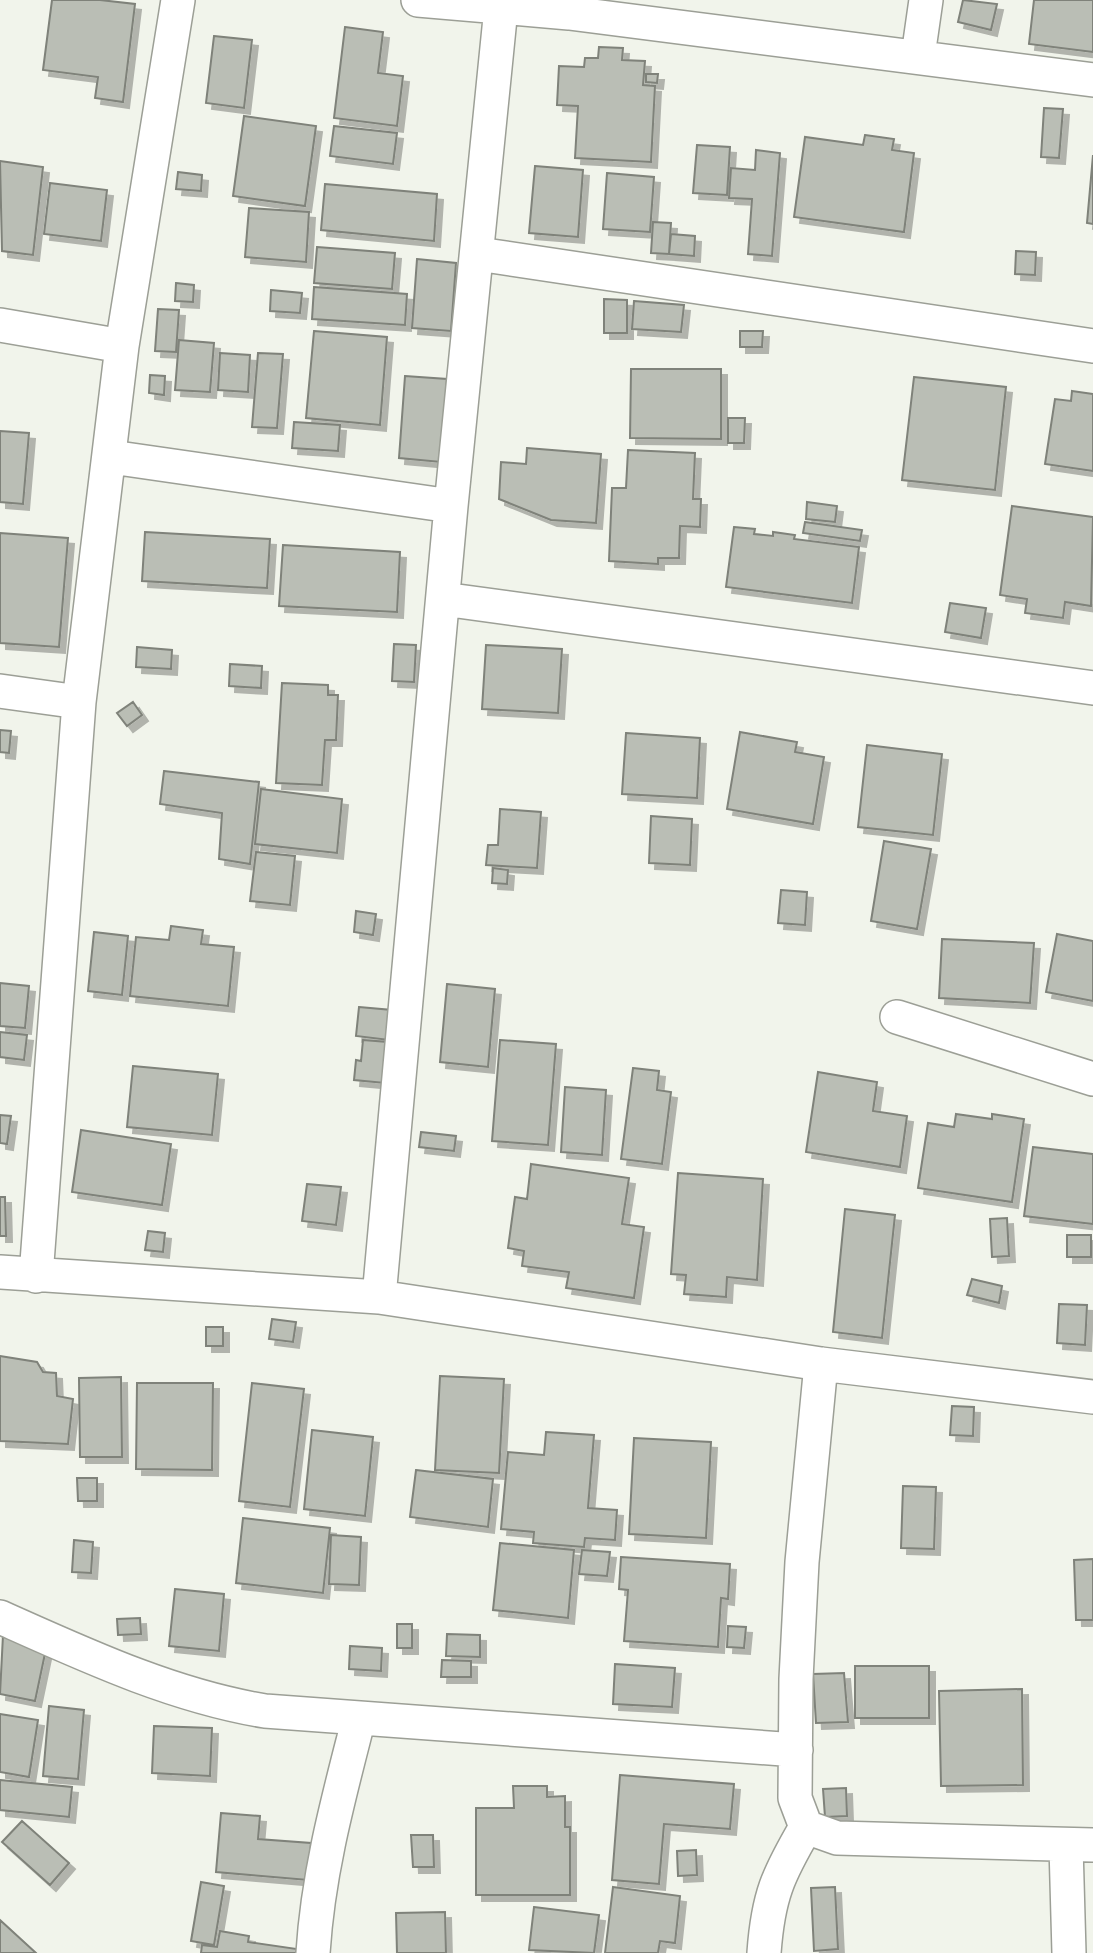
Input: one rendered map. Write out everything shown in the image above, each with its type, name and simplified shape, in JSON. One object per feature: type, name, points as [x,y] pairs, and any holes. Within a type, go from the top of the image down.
[{"type":"street","points":[[36,1276],[79,702],[111,457],[122,346],[178,0]]},
{"type":"street","points":[[418,0],[501,8],[570,6],[1093,80]]},
{"type":"street","points":[[918,56],[926,0]]},
{"type":"street","points":[[379,1297],[451,506],[501,8]]},
{"type":"street","points":[[478,254],[1093,346]]},
{"type":"street","points":[[0,325],[122,346]]},
{"type":"street","points":[[111,457],[451,506]]},
{"type":"street","points":[[443,599],[1093,688]]},
{"type":"street","points":[[0,691],[79,702]]},
{"type":"street","points":[[897,1017],[1093,1079]]},
{"type":"street","points":[[0,1272],[379,1297],[821,1364],[1093,1397]]},
{"type":"street","points":[[821,1364],[802,1562],[795,1798],[806,1827],[837,1838],[1080,1846],[1069,1953]]},
{"type":"street","points":[[0,1617],[158,1682],[219,1703],[265,1711],[796,1750]]},
{"type":"street","points":[[313,1953],[316,1909],[330,1827],[359,1718]]},
{"type":"street","points":[[764,1953],[771,1896],[778,1875],[806,1827]]},
{"type":"building","points":[[52,0],[100,0],[135,4],[123,102],[95,98],[98,77],[43,70]]},
{"type":"building","points":[[963,0],[997,4],[991,30],[958,22]]},
{"type":"building","points":[[1034,0],[1093,0],[1093,52],[1029,44]]},
{"type":"building","points":[[345,27],[383,32],[378,73],[403,76],[397,126],[334,118]]},
{"type":"building","points":[[214,36],[252,40],[244,108],[206,103]]},
{"type":"building","points":[[599,47],[623,48],[622,60],[645,61],[643,85],[655,86],[651,162],[575,158],[578,106],[557,105],[559,66],[584,67],[585,58],[598,58]]},
{"type":"building","points":[[646,74],[658,74],[657,83],[646,82]]},
{"type":"building","points":[[1044,108],[1063,109],[1059,158],[1041,157]]},
{"type":"building","points":[[244,116],[316,126],[305,206],[233,196]]},
{"type":"building","points":[[334,126],[397,133],[393,164],[330,156]]},
{"type":"building","points":[[865,135],[894,139],[892,150],[914,153],[904,232],[794,217],[805,137],[863,145]]},
{"type":"building","points":[[697,145],[730,147],[727,195],[693,193]]},
{"type":"building","points":[[756,150],[780,153],[772,256],[748,254],[752,199],[729,198],[731,168],[755,170]]},
{"type":"building","points":[[1093,155],[1093,224],[1087,223]]},
{"type":"building","points":[[0,161],[43,167],[33,255],[2,251]]},
{"type":"building","points":[[535,166],[583,170],[578,237],[529,233]]},
{"type":"building","points":[[178,172],[202,175],[201,191],[176,189]]},
{"type":"building","points":[[607,173],[654,177],[650,232],[603,229]]},
{"type":"building","points":[[50,183],[107,190],[101,241],[44,234]]},
{"type":"building","points":[[325,184],[437,194],[434,241],[321,230]]},
{"type":"building","points":[[249,208],[309,212],[306,262],[245,257]]},
{"type":"building","points":[[653,222],[671,223],[669,254],[651,253]]},
{"type":"building","points":[[671,234],[695,236],[694,256],[669,254]]},
{"type":"building","points":[[317,247],[395,253],[392,289],[314,283]]},
{"type":"building","points":[[1016,251],[1036,252],[1035,275],[1015,274]]},
{"type":"building","points":[[417,259],[456,263],[451,331],[412,328]]},
{"type":"building","points":[[176,283],[194,285],[193,302],[175,301]]},
{"type":"building","points":[[314,287],[407,294],[405,325],[312,319]]},
{"type":"building","points":[[271,290],[302,293],[300,313],[270,311]]},
{"type":"building","points":[[604,299],[627,300],[627,333],[604,333]]},
{"type":"building","points":[[634,301],[684,305],[681,332],[632,329]]},
{"type":"building","points":[[158,309],[179,310],[176,352],[155,351]]},
{"type":"building","points":[[314,331],[387,337],[380,425],[306,418]]},
{"type":"building","points":[[740,331],[763,331],[762,347],[740,347]]},
{"type":"building","points":[[179,340],[214,343],[210,392],[175,390]]},
{"type":"building","points":[[220,353],[250,355],[248,392],[218,390]]},
{"type":"building","points":[[258,353],[283,354],[277,428],[252,427]]},
{"type":"building","points":[[631,369],[721,369],[721,439],[630,438]]},
{"type":"building","points":[[150,375],[165,376],[164,395],[149,393]]},
{"type":"building","points":[[405,376],[447,379],[441,462],[399,458]]},
{"type":"building","points":[[914,377],[1006,387],[995,490],[902,480]]},
{"type":"building","points":[[1072,391],[1093,394],[1093,471],[1045,464],[1055,399],[1071,401]]},
{"type":"building","points":[[728,418],[745,418],[744,443],[728,443]]},
{"type":"building","points":[[294,422],[340,425],[338,451],[292,448]]},
{"type":"building","points":[[0,431],[29,433],[23,504],[0,502]]},
{"type":"building","points":[[527,448],[601,454],[596,523],[551,520],[499,499],[501,462],[526,464]]},
{"type":"building","points":[[628,450],[695,453],[693,499],[701,499],[700,527],[680,526],[679,558],[658,558],[658,564],[609,561],[612,488],[626,488]]},
{"type":"building","points":[[807,502],[837,506],[835,522],[806,519]]},
{"type":"building","points":[[1012,506],[1093,517],[1091,606],[1065,602],[1063,618],[1025,613],[1027,599],[1000,595]]},
{"type":"building","points":[[805,522],[862,530],[860,541],[803,533]]},
{"type":"building","points":[[734,527],[755,529],[754,534],[773,536],[773,532],[795,535],[794,539],[859,547],[852,603],[726,587]]},
{"type":"building","points":[[145,532],[270,539],[267,588],[142,581]]},
{"type":"building","points":[[0,533],[68,538],[59,647],[0,643]]},
{"type":"building","points":[[283,545],[400,552],[397,612],[279,606]]},
{"type":"building","points":[[950,603],[986,608],[981,638],[945,632]]},
{"type":"building","points":[[394,644],[416,645],[414,682],[392,681]]},
{"type":"building","points":[[486,645],[562,649],[558,713],[482,709]]},
{"type":"building","points":[[137,647],[172,650],[171,669],[136,667]]},
{"type":"building","points":[[230,664],[262,666],[261,688],[229,686]]},
{"type":"building","points":[[282,683],[328,685],[328,695],[338,695],[336,740],[325,740],[322,785],[276,783]]},
{"type":"building","points":[[133,702],[142,715],[127,726],[117,713]]},
{"type":"building","points":[[0,730],[11,731],[9,753],[0,752]]},
{"type":"building","points":[[740,732],[797,742],[795,752],[824,757],[813,824],[727,809]]},
{"type":"building","points":[[626,733],[700,738],[697,798],[622,794]]},
{"type":"building","points":[[867,745],[942,754],[933,835],[858,827]]},
{"type":"building","points":[[164,771],[259,782],[250,864],[219,859],[222,813],[160,804]]},
{"type":"building","points":[[261,789],[342,799],[337,853],[255,844]]},
{"type":"building","points":[[500,809],[541,812],[537,868],[486,865],[488,845],[498,845]]},
{"type":"building","points":[[651,816],[692,819],[690,865],[649,863]]},
{"type":"building","points":[[884,841],[931,849],[917,929],[871,921]]},
{"type":"building","points":[[256,852],[295,856],[290,905],[250,901]]},
{"type":"building","points":[[493,868],[508,870],[507,884],[492,883]]},
{"type":"building","points":[[781,890],[807,892],[805,925],[778,923]]},
{"type":"building","points":[[356,911],[376,914],[373,935],[354,932]]},
{"type":"building","points":[[171,926],[203,930],[201,944],[234,947],[228,1006],[130,996],[136,937],[169,940]]},
{"type":"building","points":[[94,932],[128,936],[122,995],[88,991]]},
{"type":"building","points":[[1057,934],[1093,941],[1093,1001],[1046,992]]},
{"type":"building","points":[[942,939],[1034,943],[1030,1003],[939,998]]},
{"type":"building","points":[[0,983],[29,986],[25,1028],[0,1026]]},
{"type":"building","points":[[447,984],[495,989],[488,1067],[440,1062]]},
{"type":"building","points":[[359,1007],[392,1010],[389,1040],[356,1036]]},
{"type":"building","points":[[0,1032],[27,1035],[24,1060],[0,1057]]},
{"type":"building","points":[[363,1040],[388,1042],[385,1083],[354,1080],[356,1060],[361,1061]]},
{"type":"building","points":[[500,1040],[556,1044],[548,1145],[492,1141]]},
{"type":"building","points":[[133,1066],[218,1074],[212,1135],[127,1127]]},
{"type":"building","points":[[633,1068],[659,1071],[657,1090],[671,1092],[662,1164],[621,1159]]},
{"type":"building","points":[[818,1072],[877,1082],[873,1111],[907,1116],[900,1167],[806,1152]]},
{"type":"building","points":[[565,1087],[606,1090],[602,1155],[561,1152]]},
{"type":"building","points":[[956,1114],[992,1119],[992,1114],[1024,1119],[1012,1202],[918,1188],[928,1123],[954,1127]]},
{"type":"building","points":[[0,1115],[11,1116],[7,1144],[0,1143]]},
{"type":"building","points":[[81,1130],[171,1144],[162,1205],[72,1192]]},
{"type":"building","points":[[421,1132],[456,1136],[454,1151],[419,1147]]},
{"type":"building","points":[[1033,1147],[1093,1154],[1093,1224],[1024,1216]]},
{"type":"building","points":[[531,1164],[629,1178],[622,1224],[644,1227],[634,1298],[566,1288],[569,1272],[522,1266],[524,1251],[508,1248],[515,1197],[527,1199]]},
{"type":"building","points":[[678,1173],[763,1179],[757,1280],[727,1277],[726,1297],[684,1294],[686,1275],[671,1274]]},
{"type":"building","points":[[307,1184],[341,1187],[336,1225],[302,1221]]},
{"type":"building","points":[[0,1197],[5,1197],[6,1236],[0,1236]]},
{"type":"building","points":[[845,1209],[895,1215],[882,1338],[833,1332]]},
{"type":"building","points":[[1007,1218],[1009,1256],[992,1257],[990,1219]]},
{"type":"building","points":[[148,1231],[165,1233],[163,1252],[145,1250]]},
{"type":"building","points":[[1067,1235],[1091,1235],[1091,1257],[1067,1257]]},
{"type":"building","points":[[972,1279],[1002,1286],[999,1303],[967,1295]]},
{"type":"building","points":[[1059,1304],[1087,1305],[1085,1345],[1057,1343]]},
{"type":"building","points":[[272,1319],[296,1322],[293,1342],[269,1339]]},
{"type":"building","points":[[206,1327],[223,1327],[223,1346],[206,1346]]},
{"type":"building","points":[[0,1356],[37,1362],[43,1372],[56,1373],[57,1396],[73,1399],[68,1444],[0,1441]]},
{"type":"building","points":[[440,1376],[504,1379],[499,1473],[435,1470]]},
{"type":"building","points":[[121,1377],[122,1457],[80,1457],[79,1378]]},
{"type":"building","points":[[137,1383],[213,1383],[212,1470],[136,1469]]},
{"type":"building","points":[[252,1383],[304,1389],[290,1507],[239,1501]]},
{"type":"building","points":[[952,1406],[974,1407],[973,1436],[950,1435]]},
{"type":"building","points":[[312,1430],[373,1437],[365,1516],[304,1509]]},
{"type":"building","points":[[546,1432],[594,1435],[588,1508],[617,1510],[615,1540],[585,1538],[584,1547],[533,1543],[534,1532],[501,1529],[508,1452],[544,1455]]},
{"type":"building","points":[[634,1438],[711,1442],[706,1538],[629,1534]]},
{"type":"building","points":[[416,1470],[493,1479],[488,1527],[410,1517]]},
{"type":"building","points":[[77,1478],[97,1478],[97,1501],[78,1501]]},
{"type":"building","points":[[903,1486],[936,1487],[934,1549],[901,1548]]},
{"type":"building","points":[[243,1518],[330,1528],[323,1593],[236,1583]]},
{"type":"building","points":[[331,1535],[361,1537],[359,1585],[329,1584]]},
{"type":"building","points":[[74,1540],[93,1542],[91,1573],[72,1572]]},
{"type":"building","points":[[500,1543],[574,1550],[568,1618],[493,1610]]},
{"type":"building","points":[[582,1550],[610,1552],[607,1576],[579,1574]]},
{"type":"building","points":[[621,1557],[730,1564],[728,1599],[721,1598],[718,1647],[624,1641],[628,1590],[619,1589]]},
{"type":"building","points":[[1093,1559],[1093,1620],[1076,1620],[1074,1560]]},
{"type":"building","points":[[175,1589],[224,1594],[219,1651],[169,1646]]},
{"type":"building","points":[[140,1618],[141,1634],[118,1635],[117,1619]]},
{"type":"building","points":[[397,1624],[412,1624],[412,1648],[397,1648]]},
{"type":"building","points":[[728,1626],[746,1627],[744,1648],[727,1647]]},
{"type":"building","points":[[447,1634],[480,1635],[480,1657],[446,1656]]},
{"type":"building","points":[[3,1635],[47,1644],[35,1701],[0,1694]]},
{"type":"building","points":[[350,1646],[382,1648],[381,1671],[349,1669]]},
{"type":"building","points":[[442,1660],[471,1661],[471,1677],[441,1677]]},
{"type":"building","points":[[615,1664],[675,1668],[672,1707],[613,1704]]},
{"type":"building","points":[[855,1666],[929,1666],[929,1718],[855,1718]]},
{"type":"building","points":[[844,1673],[848,1722],[816,1723],[813,1674]]},
{"type":"building","points":[[1022,1689],[1023,1785],[941,1786],[939,1691]]},
{"type":"building","points":[[49,1706],[84,1710],[78,1779],[43,1776]]},
{"type":"building","points":[[0,1714],[38,1720],[29,1777],[0,1772]]},
{"type":"building","points":[[154,1726],[212,1728],[210,1776],[152,1773]]},
{"type":"building","points":[[620,1775],[734,1784],[730,1829],[664,1824],[659,1884],[612,1880]]},
{"type":"building","points":[[0,1780],[72,1787],[69,1817],[0,1810]]},
{"type":"building","points":[[513,1786],[547,1786],[547,1797],[565,1796],[565,1827],[570,1827],[570,1895],[476,1895],[476,1808],[514,1808]]},
{"type":"building","points":[[846,1788],[847,1816],[825,1817],[823,1789]]},
{"type":"building","points":[[221,1813],[260,1816],[258,1839],[311,1843],[308,1880],[216,1872]]},
{"type":"building","points":[[22,1821],[69,1863],[50,1885],[2,1842]]},
{"type":"building","points":[[411,1835],[433,1835],[434,1867],[413,1867]]},
{"type":"building","points":[[696,1850],[697,1875],[678,1876],[677,1851]]},
{"type":"building","points":[[201,1882],[224,1886],[214,1945],[191,1941]]},
{"type":"building","points":[[613,1887],[680,1896],[675,1943],[660,1941],[658,1953],[605,1953]]},
{"type":"building","points":[[835,1887],[838,1949],[814,1951],[811,1888]]},
{"type":"building","points":[[534,1907],[599,1915],[594,1953],[529,1950]]},
{"type":"building","points":[[445,1912],[446,1953],[397,1953],[396,1913]]},
{"type":"building","points":[[0,1920],[36,1953],[0,1953]]},
{"type":"building","points":[[220,1931],[249,1936],[248,1942],[297,1949],[297,1953],[201,1953],[202,1945],[217,1947]]}]
